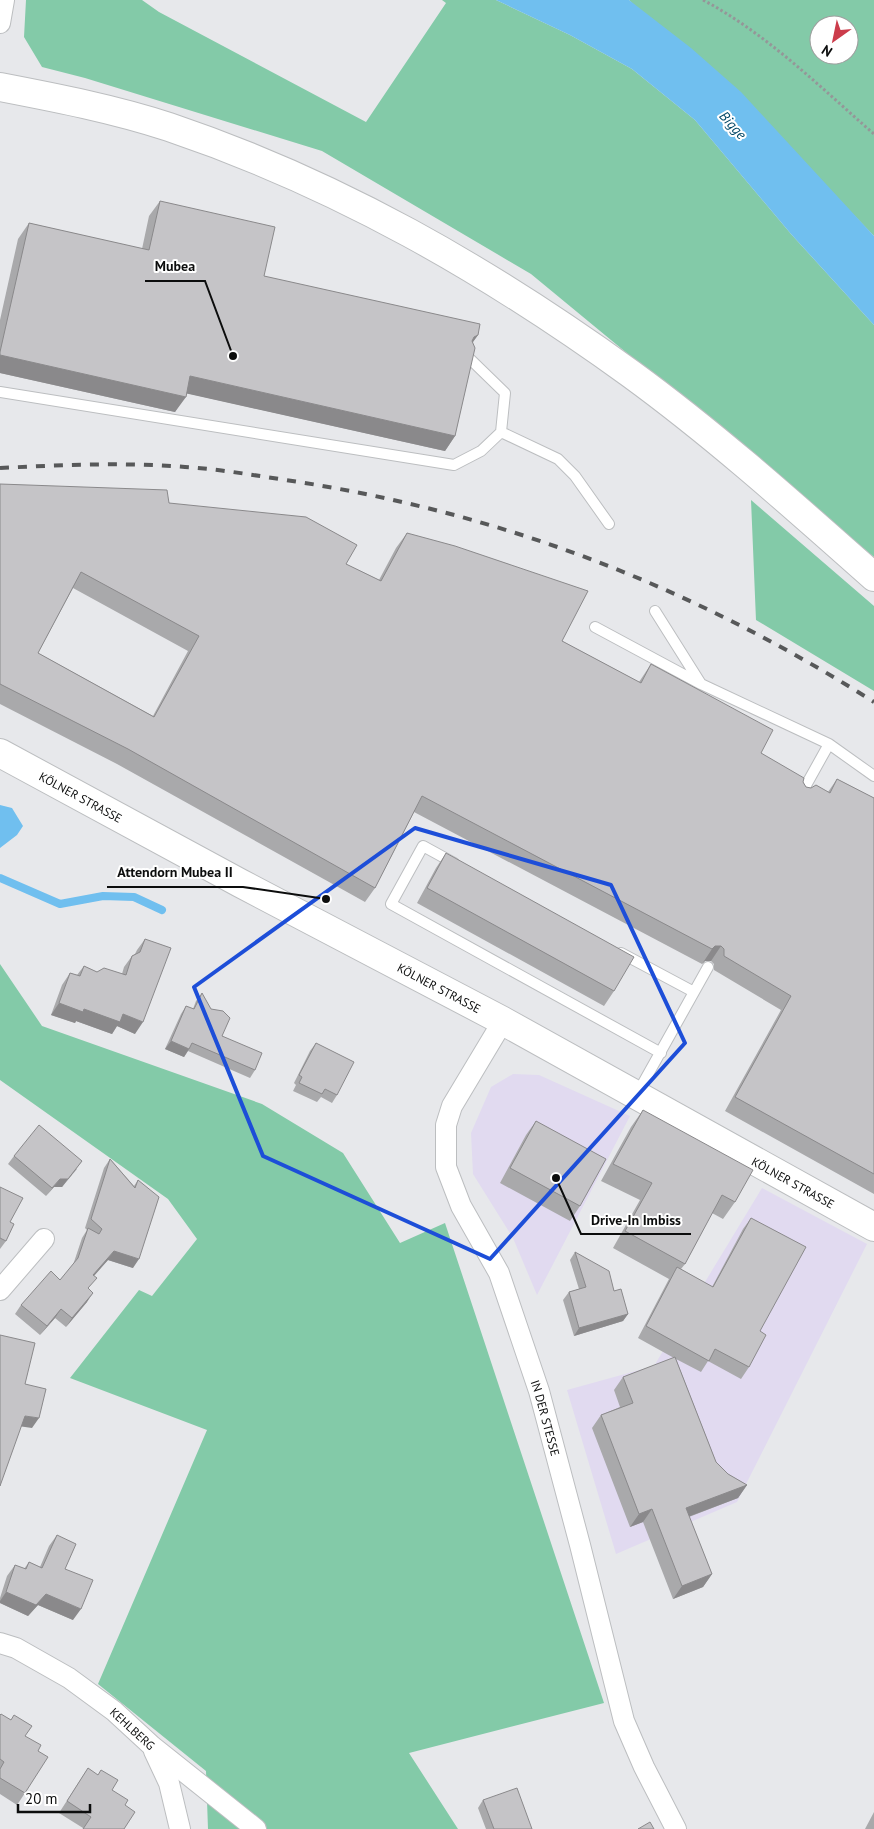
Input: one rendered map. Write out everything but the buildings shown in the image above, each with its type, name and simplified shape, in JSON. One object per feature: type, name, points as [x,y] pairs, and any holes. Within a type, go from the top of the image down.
[{"type":"main road","points":[[0,87],[97,106],[168,127],[254,159],[328,190],[397,225],[486,276],[559,324],[632,376],[710,436],[874,576]]},
{"type":"main road","name":"KÖLNER STRASSE","points":[[0,753],[240,883],[503,1021],[874,1227]]},
{"type":"street","points":[[0,23],[4,0]]},
{"type":"street","name":"IN DER STESSE","points":[[503,1021],[452,1106],[446,1125],[446,1167],[461,1206],[499,1273],[539,1390],[624,1721],[644,1767],[676,1829]]},
{"type":"street","points":[[0,1290],[44,1239]]},
{"type":"street","name":"KEHLBERG","points":[[0,1643],[16,1648],[69,1678],[114,1711],[152,1746],[256,1829]]},
{"type":"street","points":[[152,1746],[168,1783],[180,1829]]},
{"type":"lane","points":[[0,392],[454,465],[482,451],[501,432],[505,393],[468,357]]},
{"type":"lane","points":[[501,432],[558,459],[575,476],[609,524]]},
{"type":"lane","points":[[655,611],[701,684]]},
{"type":"lane","points":[[595,627],[701,684],[828,744],[874,776]]},
{"type":"lane","points":[[800,796],[828,744]]},
{"type":"lane","points":[[466,870],[423,846],[391,904],[661,1053]]},
{"type":"lane","points":[[615,950],[694,992]]},
{"type":"lane","points":[[637,1095],[708,967]]},
{"type":"path","points":[[703,0],[774,48],[874,134]]},
{"type":"highlighted area","points":[[415,828],[611,885],[685,1043],[490,1259],[263,1156],[194,987]]},
{"type":"shaded area","points":[[513,1074],[539,1075],[630,1116],[537,1295],[513,1238],[473,1174],[471,1133],[491,1087]]},
{"type":"shaded area","points":[[762,1188],[867,1244],[737,1502],[616,1554],[567,1390],[654,1366]]},
{"type":"green space","points":[[26,0],[142,0],[159,12],[366,122],[446,3],[442,0],[496,0],[570,35],[632,69],[695,120],[791,234],[874,325],[874,557],[531,274],[322,151],[85,78],[42,67],[24,37]]},
{"type":"green space","points":[[629,0],[874,0],[874,236],[848,209]]},
{"type":"green space","points":[[751,500],[874,606],[874,691],[756,620]]},
{"type":"green space","points":[[0,964],[42,1026],[262,1104],[343,1153],[400,1243],[445,1223],[604,1703],[409,1753],[458,1829],[208,1829],[206,1771],[98,1684],[207,1430],[70,1378],[139,1290],[152,1296],[197,1239],[168,1199],[0,1080]]},
{"type":"water","name":"Bigge","points":[[496,0],[629,0],[691,48],[741,92],[874,236],[874,325],[791,234],[695,120],[632,69],[570,35]]},
{"type":"water","points":[[0,805],[12,808],[23,826],[17,835],[0,848]]},
{"type":"waterway","points":[[0,878],[60,904],[103,896],[134,897],[162,910]]},
{"type":"railway","points":[[0,468],[115,464],[210,469],[365,494],[442,512],[518,534],[592,560],[664,589],[735,623],[805,660],[874,702]]},
{"type":"place","name":"Mubea","points":[[233,356]]},
{"type":"place","name":"Attendorn Mubea II","points":[[326,899]]},
{"type":"place","name":"Drive-In Imbiss","points":[[556,1178]]}]
